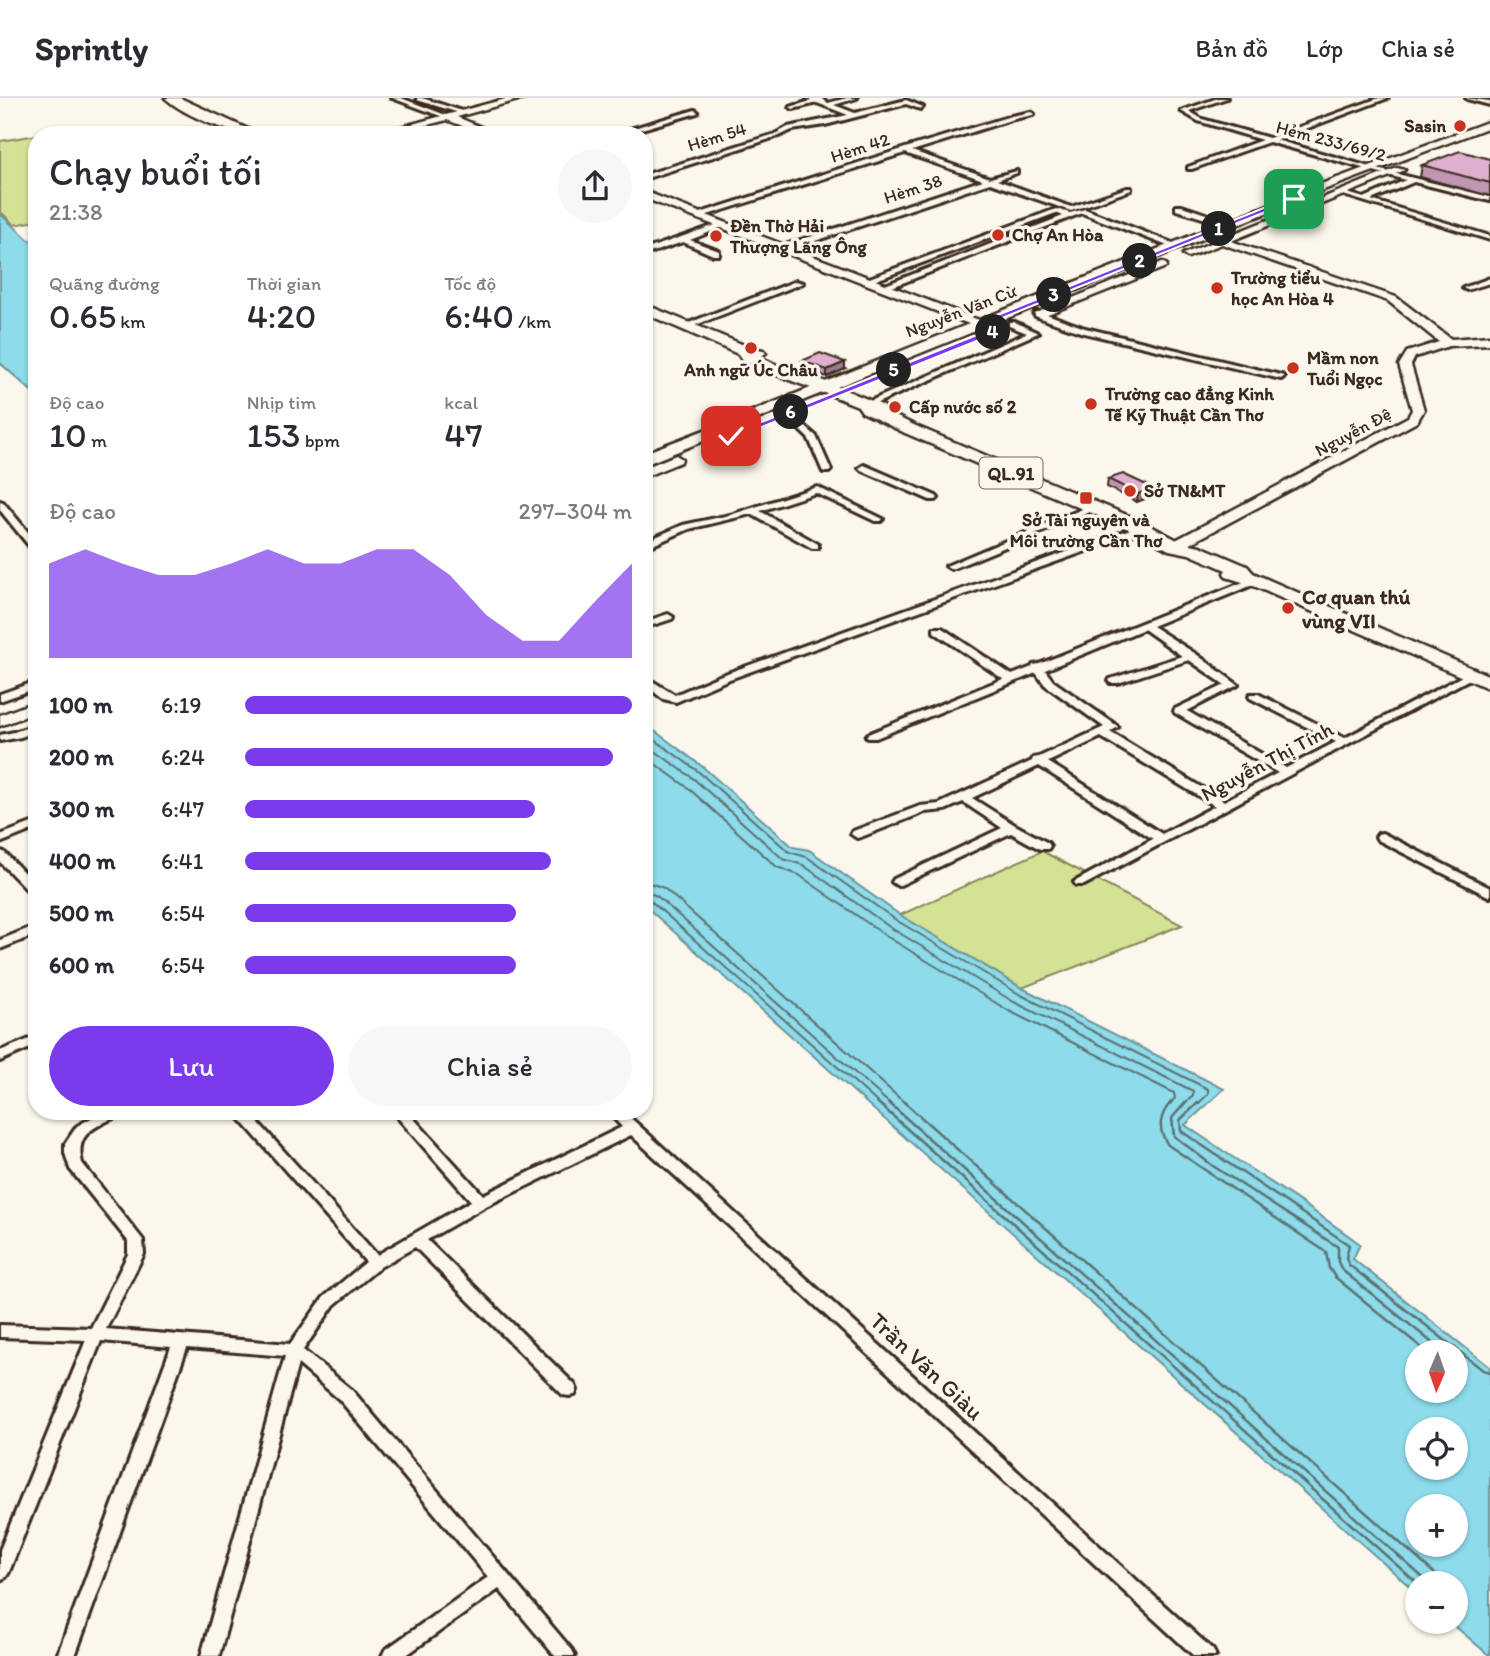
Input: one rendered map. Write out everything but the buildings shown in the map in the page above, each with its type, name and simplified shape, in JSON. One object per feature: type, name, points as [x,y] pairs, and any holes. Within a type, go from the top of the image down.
[{"type":"highway","points":[[160,98],[213,123],[221,123]]},
{"type":"highway","points":[[171,98],[228,126]]},
{"type":"highway","name":"QL.91","points":[[653,312],[745,351],[747,357],[792,378],[823,386],[911,430],[921,432],[1233,573],[1251,577],[1481,679]]},
{"type":"main road","points":[[412,126],[520,98]]},
{"type":"main road","points":[[448,117],[472,126]]},
{"type":"main road","name":"Nguyễn Văn Cừ","points":[[653,458],[823,386],[1490,124]]},
{"type":"main road","name":"Nguyễn Văn Cừ","points":[[653,460],[676,458],[787,414],[823,386],[1012,324],[1490,134]]},
{"type":"main road","points":[[653,198],[996,330]]},
{"type":"main road","points":[[1222,241],[1392,299],[1448,343]]},
{"type":"main road","name":"Nguyễn Đệ","points":[[1180,547],[1413,419],[1418,411],[1405,365],[1407,359],[1419,351],[1448,343],[1490,340]]},
{"type":"main road","points":[[653,469],[676,458]]},
{"type":"main road","points":[[0,721],[28,710]]},
{"type":"street","points":[[395,98],[448,117]]},
{"type":"street","points":[[417,98],[466,113]]},
{"type":"street","points":[[431,102],[441,98]]},
{"type":"street","points":[[813,110],[830,102],[853,98]]},
{"type":"street","name":"Hèm 54","points":[[653,174],[776,135],[790,128],[853,115],[914,98]]},
{"type":"street","name":"Hẻm 233/69/2","points":[[1224,98],[1184,111],[1200,120],[1392,174]]},
{"type":"street","points":[[1190,168],[1385,98]]},
{"type":"street","points":[[1469,98],[1490,103]]},
{"type":"street","points":[[793,107],[814,99],[830,102],[853,115]]},
{"type":"street","points":[[905,102],[920,107]]},
{"type":"street","points":[[645,126],[695,112]]},
{"type":"street","name":"Hèm 42","points":[[698,215],[904,150],[1031,114]]},
{"type":"street","points":[[904,150],[1072,213]]},
{"type":"street","name":"Hèm 38","points":[[784,248],[1015,172]]},
{"type":"street","points":[[1392,174],[1490,199]]},
{"type":"street","points":[[1364,200],[1415,179]]},
{"type":"street","points":[[884,287],[1129,188]]},
{"type":"street","points":[[1344,194],[1490,238]]},
{"type":"street","points":[[1179,208],[1232,224]]},
{"type":"street","points":[[867,280],[1056,211],[1082,211],[1176,246]]},
{"type":"street","points":[[653,250],[724,225]]},
{"type":"street","points":[[682,239],[716,253]]},
{"type":"street","points":[[1467,288],[1490,281]]},
{"type":"street","points":[[685,326],[799,283]]},
{"type":"street","points":[[1038,314],[1083,330],[1281,376]]},
{"type":"street","points":[[865,405],[1034,333],[1012,324]]},
{"type":"street","points":[[787,414],[813,438],[826,470]]},
{"type":"street","points":[[864,468],[933,498]]},
{"type":"street","points":[[653,542],[686,527],[821,490],[878,519]]},
{"type":"street","points":[[0,505],[28,539]]},
{"type":"street","points":[[752,510],[815,547]]},
{"type":"street","points":[[951,566],[1097,510]]},
{"type":"street","points":[[653,686],[667,697],[676,699],[723,678],[836,636],[1137,528]]},
{"type":"street","points":[[872,736],[1144,625],[1251,577]]},
{"type":"street","points":[[653,622],[668,617]]},
{"type":"street","points":[[1144,625],[1233,685],[1179,711],[1286,773]]},
{"type":"street","points":[[938,630],[1009,678]]},
{"type":"street","points":[[1114,681],[1192,656]]},
{"type":"street","points":[[856,834],[924,808],[938,809],[1037,760],[1112,727],[1049,683],[1037,667]]},
{"type":"street","name":"Nguyễn Thị Tính","points":[[1080,881],[1345,742],[1481,679]]},
{"type":"street","points":[[0,698],[28,687]]},
{"type":"street","points":[[1254,696],[1345,742]]},
{"type":"street","points":[[0,738],[28,730]]},
{"type":"street","points":[[1101,732],[1223,806]]},
{"type":"street","points":[[1037,760],[1161,839]]},
{"type":"street","points":[[962,797],[1044,846]]},
{"type":"street","points":[[0,839],[28,828]]},
{"type":"street","points":[[898,882],[1011,828]]},
{"type":"street","points":[[1382,837],[1490,893]]},
{"type":"street","points":[[0,855],[28,885]]},
{"type":"street","points":[[0,945],[28,933]]},
{"type":"street","points":[[0,1056],[28,1044]]},
{"type":"street","points":[[0,1572],[96,1334],[138,1245],[75,1164],[70,1151],[71,1142],[85,1128],[100,1120]]},
{"type":"street","points":[[248,1120],[375,1263]]},
{"type":"street","points":[[407,1120],[481,1202]]},
{"type":"street","name":"Trần Văn Giàu","points":[[624,1120],[1207,1656]]},
{"type":"street","points":[[210,1656],[294,1351],[329,1301],[375,1263],[481,1202],[632,1128]]},
{"type":"street","points":[[417,1239],[569,1390]]},
{"type":"street","points":[[0,1331],[96,1334],[294,1351],[346,1395],[566,1656]]},
{"type":"street","points":[[66,1656],[181,1342]]},
{"type":"street","points":[[391,1656],[499,1579]]},
{"type":"green space","points":[[28,136],[28,223],[14,225],[0,211],[0,141]]},
{"type":"green space","points":[[1042,851],[1182,925],[1022,988],[900,915]]},
{"type":"water","points":[[0,214],[28,239],[28,388],[0,363]]},
{"type":"water","points":[[653,730],[703,767],[793,847],[809,850],[900,915],[1022,988],[1224,1089],[1185,1125],[1360,1244],[1353,1259],[1456,1340],[1405,1340],[1405,1404],[1468,1404],[1468,1350],[1490,1367],[1490,1656],[1464,1634],[1468,1634],[1468,1571],[1405,1571],[1405,1582],[653,913]]},
{"type":"place","name":"Sasin","points":[[1460,126]]},
{"type":"place","name":"Chợ An Hòa","points":[[998,235]]},
{"type":"place","name":"Đền Thờ Hải Thượng Lãng Ông","points":[[716,236]]},
{"type":"place","name":"Trường tiểu học An Hòa 4","points":[[1217,288]]},
{"type":"place","name":"Anh ngữ Úc Châu","points":[[751,348]]},
{"type":"place","name":"Mầm non Tuổi Ngọc","points":[[1293,368]]},
{"type":"place","name":"Trường cao đẳng Kinh Tế Kỹ Thuật Cần Thơ","points":[[1091,404]]},
{"type":"place","name":"Cấp nước số 2","points":[[895,407]]},
{"type":"place","name":"Sở TN&MT","points":[[1130,491]]},
{"type":"place","name":"Sở Tài nguyên và Môi trường Cần Thơ","points":[[1086,498]]},
{"type":"place","name":"Cơ quan thú vùng VII","points":[[1288,608]]},
{"type":"route","points":[[731,436],[996,330],[980,324],[1294,199]]}]
